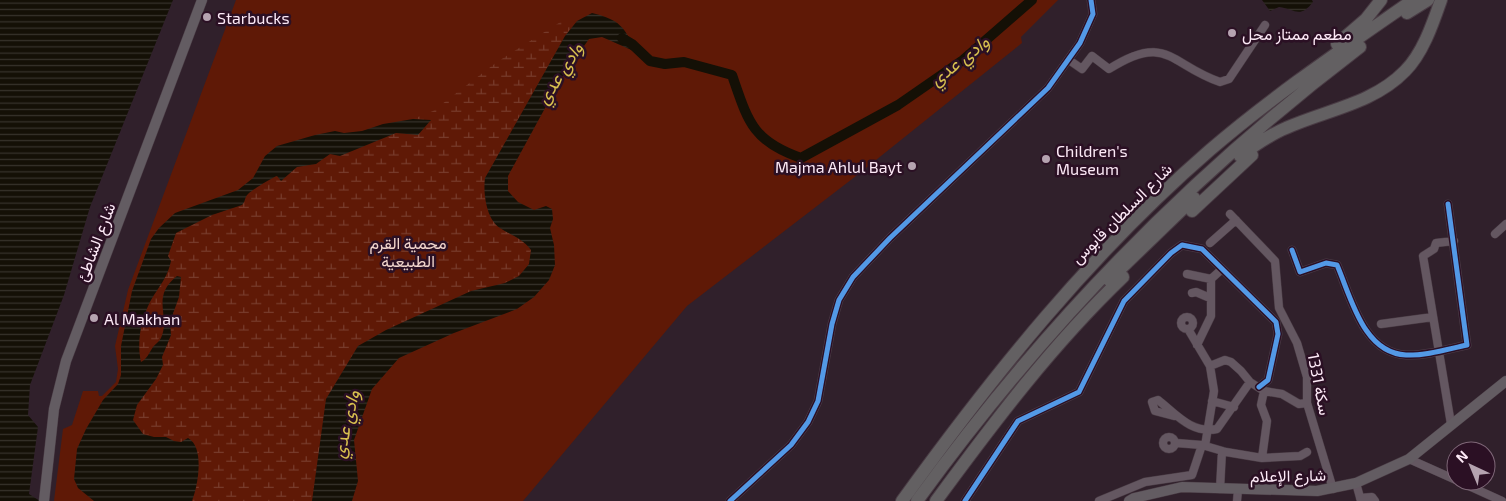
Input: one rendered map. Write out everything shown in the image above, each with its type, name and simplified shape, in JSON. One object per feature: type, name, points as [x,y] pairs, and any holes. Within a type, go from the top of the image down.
[{"type":"highway","points":[[1276,95],[1353,31],[1381,0]]},
{"type":"highway","name":"شارع السلطان قابوس","points":[[902,501],[965,414],[1070,286],[1107,246],[1171,185],[1276,95],[1413,0]]},
{"type":"highway","name":"شارع السلطان قابوس","points":[[917,501],[942,466],[1018,371],[1082,296],[1169,209],[1317,79],[1388,26],[1428,0]]},
{"type":"highway","points":[[1018,371],[1156,234],[1238,157],[1285,128],[1369,97],[1390,85],[1406,70],[1418,54],[1439,6]]},
{"type":"highway","points":[[936,501],[987,431],[1081,317],[1238,167],[1260,149],[1317,116]]},
{"type":"highway","points":[[926,501],[942,466]]},
{"type":"main road","name":"شارع الشاطئ","points":[[44,501],[54,408],[66,360],[202,0]]},
{"type":"main road","name":"شارع الإعلام","points":[[1129,501],[1134,498],[1182,487],[1220,489],[1237,496],[1317,491],[1356,483],[1409,458],[1506,381]]},
{"type":"street","points":[[730,501],[791,444],[808,422],[818,401],[832,324],[839,300],[853,277],[890,238],[1048,88],[1069,60],[1090,23],[1093,14],[1092,0]]},
{"type":"street","points":[[1069,60],[1082,69],[1092,56],[1109,69],[1125,59],[1141,53],[1164,52],[1220,82],[1229,79],[1265,26]]},
{"type":"street","points":[[1292,250],[1300,272],[1326,263],[1337,265],[1364,328],[1384,349],[1405,355],[1467,345],[1448,204]]},
{"type":"street","name":"سكة 1331","points":[[1210,244],[1233,217],[1275,261],[1279,308],[1297,343],[1307,377],[1307,403],[1333,489]]},
{"type":"street","points":[[1495,234],[1506,224]]},
{"type":"street","points":[[1451,424],[1423,256],[1434,248],[1436,243],[1454,241]]},
{"type":"street","points":[[965,501],[1018,421],[1080,392],[1124,301],[1170,253],[1182,245],[1202,249],[1276,322],[1278,334],[1268,380],[1261,389],[1261,404],[1267,421],[1262,458]]},
{"type":"street","points":[[1197,345],[1211,316],[1211,280],[1222,269]]},
{"type":"street","points":[[1187,274],[1211,280]]},
{"type":"street","points":[[1192,293],[1196,292],[1210,298]]},
{"type":"street","points":[[1381,324],[1433,317]]},
{"type":"street","points":[[1099,501],[1145,482],[1192,475],[1207,431],[1214,391],[1210,366],[1188,330]]},
{"type":"street","points":[[1210,366],[1225,360],[1231,362],[1241,370],[1250,382],[1261,389],[1282,394],[1299,404],[1307,403]]},
{"type":"street","points":[[1174,416],[1196,428],[1207,431],[1216,429],[1234,407],[1250,382]]},
{"type":"street","points":[[1212,401],[1234,407]]},
{"type":"street","points":[[1176,443],[1203,445],[1222,451],[1262,458],[1300,456],[1308,452]]},
{"type":"street","points":[[1220,489],[1222,451]]},
{"type":"street","points":[[1409,458],[1446,475]]},
{"type":"street","points":[[1356,483],[1360,500],[1372,498],[1375,501]]},
{"type":"street","points":[[1481,491],[1502,501]]},
{"type":"green space","name":"محمية القرم الطبيعية","points":[[236,0],[1058,0],[1021,37],[1022,43],[856,176],[687,306],[523,501],[54,501],[63,429],[72,425],[83,391],[98,391],[99,396],[102,396],[116,382],[118,369],[115,346],[128,290]]},
{"type":"green space","points":[[562,21],[577,21],[565,36],[485,178],[498,227],[522,239],[531,250],[529,264],[519,275],[505,283],[471,291],[386,330],[312,501],[192,501],[199,478],[198,454],[181,442],[143,434],[133,420],[143,395],[156,379],[163,365],[162,357],[171,335],[170,322],[179,297],[181,277],[161,307],[163,326],[161,334],[152,350],[141,362],[139,336],[143,319],[168,271],[171,261],[168,256],[176,233],[212,215],[242,205],[248,196],[263,183],[277,176],[282,181],[297,167],[316,164],[330,154],[396,133],[418,134],[430,120],[413,119],[433,111],[497,62]]},
{"type":"water","points":[[0,0],[173,0],[90,207],[64,295],[30,385],[28,415],[38,427],[29,494],[40,501],[0,501]]},
{"type":"water","points":[[1262,0],[1312,0],[1313,2],[1301,12],[1279,7],[1270,11]]},
{"type":"water","points":[[592,13],[609,18],[620,25],[636,52],[602,37],[589,39],[562,77],[508,176],[508,191],[518,202],[534,210],[546,206],[552,209],[553,219],[550,228],[554,245],[555,265],[549,280],[534,297],[517,309],[454,333],[399,358],[372,389],[354,440],[358,481],[352,501],[312,501],[326,399],[358,346],[386,330],[471,291],[505,283],[519,276],[529,264],[531,250],[528,246],[500,228],[491,218],[486,205],[485,178],[565,36],[577,21]]},
{"type":"water","points":[[413,119],[431,120],[418,135],[396,133],[340,156],[330,154],[316,164],[297,167],[281,181],[277,176],[267,181],[247,195],[242,205],[212,215],[176,233],[168,256],[171,261],[168,271],[150,302],[143,319],[139,345],[141,362],[161,338],[164,322],[163,299],[165,291],[177,276],[181,277],[179,297],[170,322],[171,335],[162,357],[163,365],[156,379],[137,405],[133,420],[143,434],[154,437],[166,437],[181,442],[188,438],[193,443],[197,450],[199,467],[192,501],[94,501],[78,488],[74,479],[77,449],[103,400],[118,384],[121,375],[121,346],[132,291],[151,239],[159,228],[175,213],[238,190],[253,178],[265,156],[277,146],[335,131],[344,133],[362,131],[383,124]]},
{"type":"waterway","name":"وادي عدي","points":[[622,38],[632,44],[650,61],[665,64],[684,62],[732,75],[748,117],[754,127],[772,144],[801,158],[898,105],[963,60],[1032,0]]},
{"type":"cycle path","points":[[730,501],[791,445],[808,422],[818,401],[832,324],[839,300],[853,277],[890,238],[1048,88],[1080,43],[1093,14],[1091,0]]},
{"type":"cycle path","points":[[1292,250],[1300,272],[1326,263],[1337,265],[1354,307],[1369,334],[1379,345],[1391,352],[1406,355],[1421,354],[1467,345],[1448,204]]},
{"type":"cycle path","points":[[965,501],[1018,421],[1079,392],[1124,301],[1171,253],[1182,245],[1202,249],[1276,322],[1278,334],[1268,380],[1259,387]]},
{"type":"place","name":"Starbucks","points":[[207,17]]},
{"type":"place","name":"مطعم ممتاز محل","points":[[1232,33]]},
{"type":"place","name":"Children's Museum","points":[[1046,159]]},
{"type":"place","name":"Majma Ahlul Bayt","points":[[912,166]]},
{"type":"place","name":"Al Makhan","points":[[94,318]]}]
